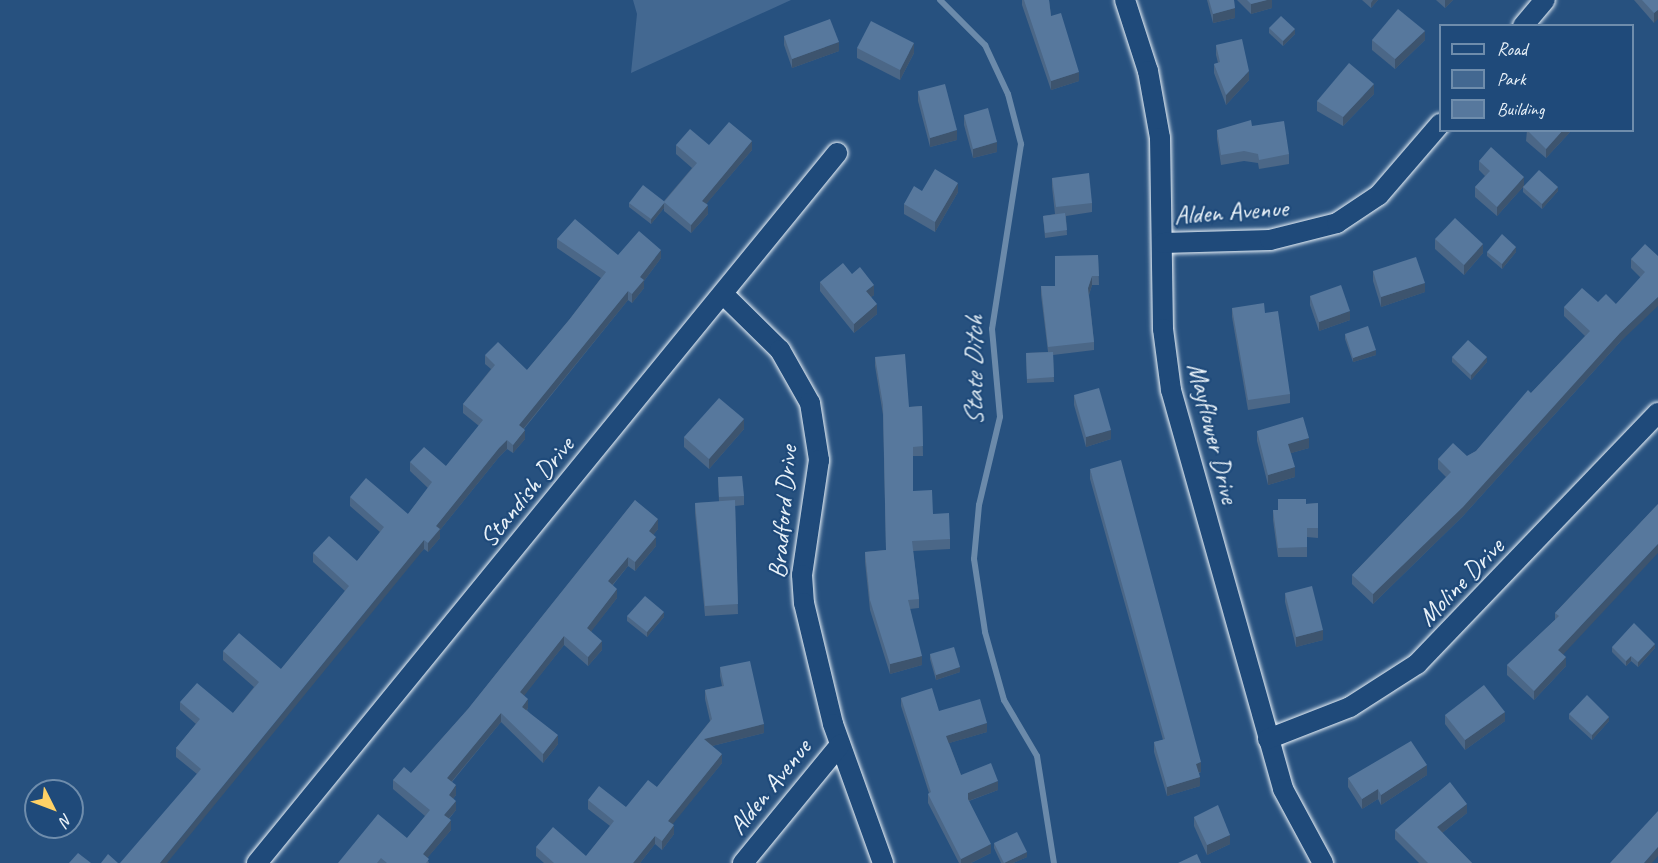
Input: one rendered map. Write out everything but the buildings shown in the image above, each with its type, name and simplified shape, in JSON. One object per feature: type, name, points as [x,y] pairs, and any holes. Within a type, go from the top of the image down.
[{"type":"street","name":"Mayflower Drive","points":[[1125,0],[1157,118],[1171,390],[1286,799],[1323,863]]},
{"type":"street","points":[[1525,24],[1545,0]]},
{"type":"street","name":"Alden Avenue","points":[[1163,243],[1270,240],[1337,222],[1378,195],[1439,125]]},
{"type":"street","name":"Standish Drive","points":[[257,863],[837,153]]},
{"type":"street","name":"Bradford Drive","points":[[723,294],[788,360],[812,412],[819,470],[802,574],[804,603],[840,745],[883,863]]},
{"type":"street","name":"Moline Drive","points":[[1268,739],[1350,707],[1417,664],[1658,413]]},
{"type":"street","name":"Alden Avenue","points":[[743,863],[840,745]]},
{"type":"green space","points":[[633,0],[791,0],[631,73],[637,14]]},
{"type":"waterway","name":"State Ditch","points":[[940,0],[985,45],[1008,94],[1021,144],[992,329],[1000,417],[979,505],[974,559],[985,632],[1004,700],[1037,756],[1054,863]]}]
